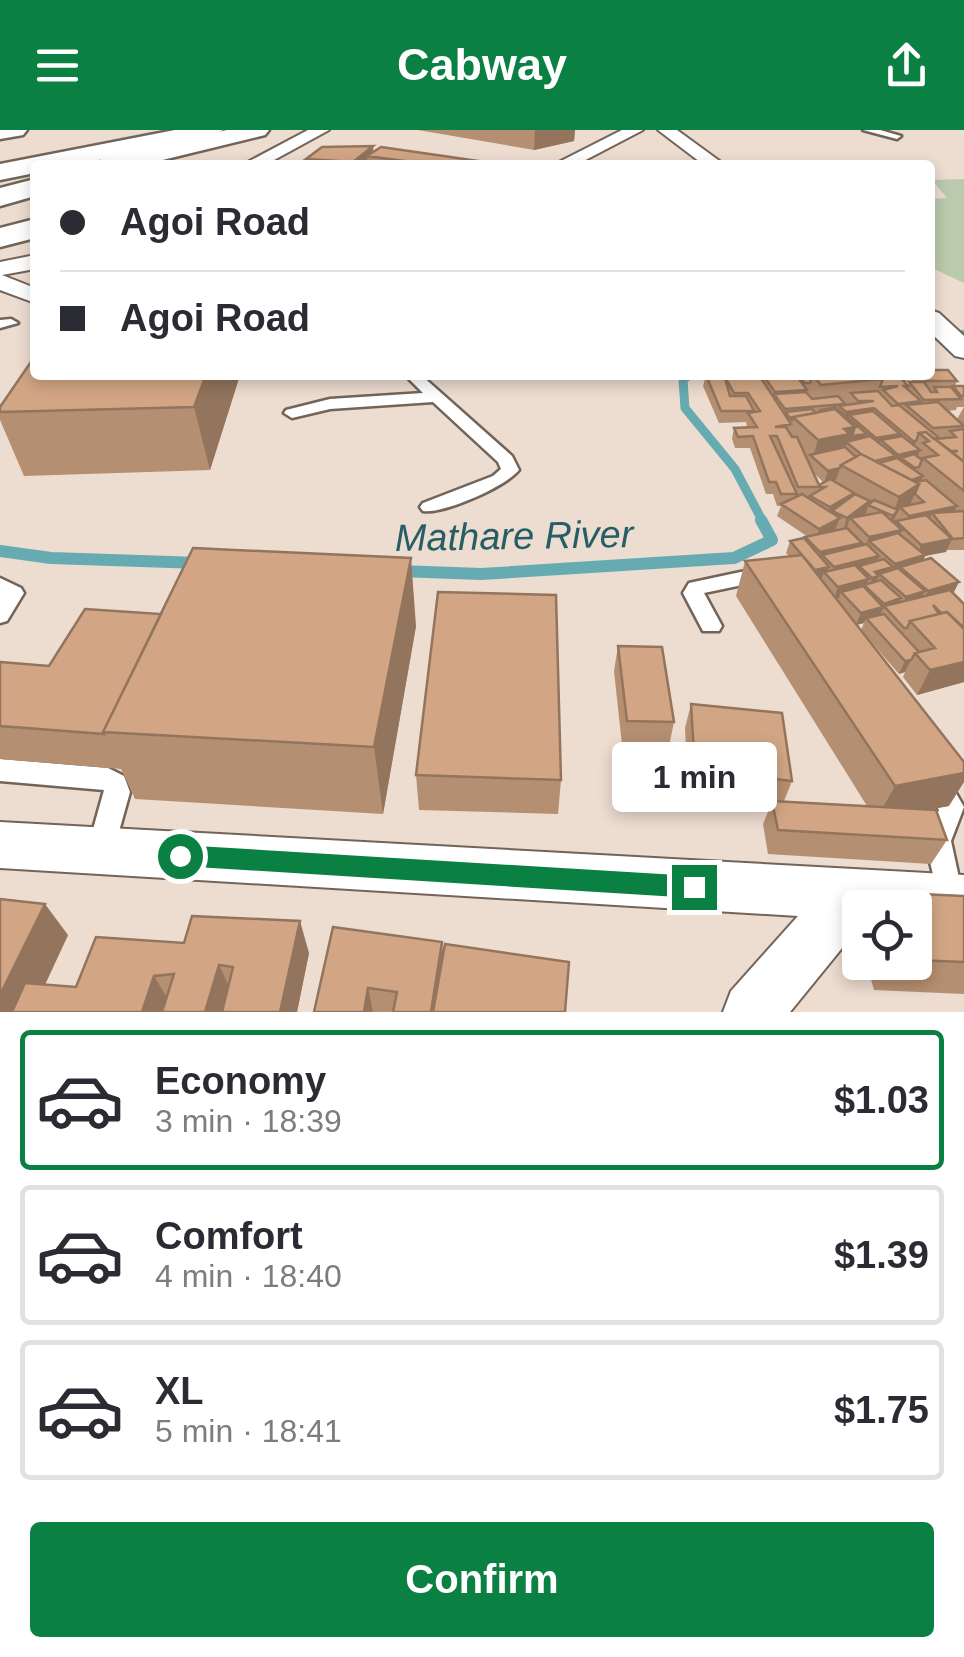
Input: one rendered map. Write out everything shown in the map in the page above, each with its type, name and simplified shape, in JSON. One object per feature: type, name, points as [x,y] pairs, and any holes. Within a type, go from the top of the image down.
[{"type":"main road","points":[[0,132],[15,130]]},
{"type":"main road","points":[[0,158],[113,130]]},
{"type":"main road","points":[[0,158],[158,130]]},
{"type":"main road","points":[[60,160],[211,130]]},
{"type":"main road","points":[[132,160],[254,133]]},
{"type":"main road","points":[[200,160],[254,133]]},
{"type":"main road","points":[[0,172],[30,166]]},
{"type":"main road","points":[[0,197],[30,188]]},
{"type":"main road","points":[[0,238],[30,229]]},
{"type":"street","points":[[260,160],[321,130]]},
{"type":"street","points":[[572,160],[635,130]]},
{"type":"street","points":[[666,130],[709,160]]},
{"type":"street","points":[[0,269],[30,263]]},
{"type":"street","points":[[0,282],[30,294]]},
{"type":"street","points":[[935,323],[964,350]]},
{"type":"street","points":[[0,844],[842,895]]},
{"type":"street","points":[[932,900],[958,901]]},
{"type":"street","points":[[752,1012],[842,908]]},
{"type":"lane","points":[[867,130],[897,136]]},
{"type":"lane","points":[[418,380],[506,460],[510,470],[500,480],[429,507]]},
{"type":"lane","points":[[292,413],[330,404],[437,397]]},
{"type":"lane","points":[[711,626],[693,592],[696,588],[759,574],[787,582]]},
{"type":"lane","points":[[0,585],[14,592],[0,616]]},
{"type":"lane","points":[[0,770],[108,779],[115,784],[118,792],[101,851]]},
{"type":"lane","points":[[927,770],[952,809],[938,841],[958,901]]},
{"type":"green space","points":[[964,179],[964,283],[935,269],[935,199],[947,198],[935,180]]},
{"type":"building","points":[[373,146],[356,160],[306,159],[322,147]]},
{"type":"building","points":[[381,147],[471,160],[397,160],[367,156]]},
{"type":"building","points":[[30,363],[30,380],[204,380],[194,407],[0,412]]},
{"type":"building","points":[[935,370],[948,370],[957,381],[926,381],[935,380]]},
{"type":"building","points":[[708,380],[725,380],[730,396],[746,396],[754,411],[721,411]]},
{"type":"building","points":[[727,380],[762,380],[791,424],[775,427],[786,427],[792,437],[797,437],[819,485],[830,479],[854,493],[830,507],[810,496],[825,487],[798,487],[777,436],[770,436],[797,494],[781,494],[776,482],[769,482],[753,436],[738,437],[734,428],[757,427],[748,413],[760,411],[748,393],[734,393]]},
{"type":"building","points":[[767,380],[800,380],[807,390],[775,392]]},
{"type":"building","points":[[817,380],[873,380],[821,385]]},
{"type":"building","points":[[883,380],[903,380],[921,401],[898,404],[883,390],[898,386],[880,387]]},
{"type":"building","points":[[909,382],[924,382],[931,392],[937,392],[934,387],[951,387],[961,399],[924,400]]},
{"type":"building","points":[[953,386],[964,386],[964,396],[961,396]]},
{"type":"building","points":[[878,391],[892,406],[899,405],[938,437],[919,433],[913,441],[874,408],[846,412],[839,406],[874,401],[858,401],[851,393]]},
{"type":"building","points":[[806,392],[812,399],[838,396],[845,404],[785,409],[774,394]]},
{"type":"building","points":[[938,402],[964,426],[933,428],[906,405]]},
{"type":"building","points":[[835,407],[867,434],[852,436],[855,427],[835,409],[821,410]]},
{"type":"building","points":[[812,409],[816,413],[792,420],[785,412]]},
{"type":"building","points":[[835,409],[855,427],[844,429],[850,434],[818,440],[793,417]]},
{"type":"building","points":[[873,411],[900,434],[876,438],[849,415]]},
{"type":"building","points":[[964,429],[964,462],[952,452],[958,451],[951,451],[935,439],[956,437],[950,431]]},
{"type":"building","points":[[926,432],[964,462],[964,491],[923,458],[938,455],[923,443],[929,441],[919,433]]},
{"type":"building","points":[[870,436],[896,456],[875,461],[846,442]]},
{"type":"building","points":[[902,436],[920,450],[898,455],[881,440]]},
{"type":"building","points":[[845,447],[856,457],[828,471],[810,455]]},
{"type":"building","points":[[861,454],[919,484],[899,497],[841,465]]},
{"type":"building","points":[[914,454],[922,460],[915,468],[901,458]]},
{"type":"building","points":[[897,458],[923,476],[912,480],[879,463]]},
{"type":"building","points":[[926,480],[957,506],[909,516],[900,507],[924,502],[915,494],[919,484],[916,482]]},
{"type":"building","points":[[802,494],[840,518],[819,529],[781,504]]},
{"type":"building","points":[[855,494],[870,501],[847,518],[832,511]]},
{"type":"building","points":[[874,500],[898,510],[893,516],[868,505]]},
{"type":"building","points":[[964,511],[964,538],[953,539],[932,513]]},
{"type":"building","points":[[882,512],[902,530],[869,537],[850,518]]},
{"type":"building","points":[[926,515],[952,539],[921,545],[896,521]]},
{"type":"building","points":[[847,528],[862,543],[820,552],[805,537]]},
{"type":"building","points":[[898,533],[925,555],[895,564],[869,541]]},
{"type":"building","points":[[804,538],[829,567],[815,570],[790,541]]},
{"type":"building","points":[[867,544],[879,556],[834,567],[822,555]]},
{"type":"building","points":[[193,548],[411,558],[374,747],[103,732]]},
{"type":"building","points":[[802,555],[964,762],[964,773],[895,786],[745,561]]},
{"type":"building","points":[[931,558],[959,582],[928,591],[900,567]]},
{"type":"building","points":[[884,559],[893,567],[875,572],[879,576],[872,578],[859,566]]},
{"type":"building","points":[[855,565],[869,579],[838,587],[824,572]]},
{"type":"building","points":[[898,568],[925,591],[906,597],[879,574]]},
{"type":"building","points":[[881,580],[901,598],[884,604],[864,585]]},
{"type":"building","points":[[863,586],[883,607],[861,613],[841,592]]},
{"type":"building","points":[[950,590],[964,604],[964,626],[933,605],[939,614],[910,621],[904,628],[884,606]]},
{"type":"building","points":[[438,592],[556,595],[561,780],[416,775]]},
{"type":"building","points":[[85,609],[161,614],[104,734],[0,726],[0,662],[49,666]]},
{"type":"building","points":[[947,612],[964,629],[964,662],[930,670],[915,653],[935,648],[910,621]]},
{"type":"building","points":[[884,614],[919,652],[911,660],[905,661],[866,618]]},
{"type":"building","points":[[618,646],[662,647],[674,722],[627,721]]},
{"type":"building","points":[[691,704],[782,713],[792,781],[695,770]]},
{"type":"building","points":[[772,801],[936,810],[947,840],[778,830]]},
{"type":"building","points":[[932,895],[964,896],[964,962],[932,961]]},
{"type":"building","points":[[0,899],[45,904],[0,995]]},
{"type":"building","points":[[192,916],[300,921],[280,1012],[222,1012],[233,967],[219,965],[205,1012],[162,1012],[174,974],[154,976],[142,1012],[12,1012],[25,983],[76,987],[96,937],[184,943]]},
{"type":"building","points":[[333,927],[442,942],[431,1012],[393,1012],[397,992],[368,988],[364,1012],[314,1012]]},
{"type":"building","points":[[445,944],[569,962],[565,1012],[433,1012]]},
{"type":"waterway","name":"Mathare River","points":[[935,337],[964,334]]},
{"type":"waterway","name":"Mathare River","points":[[683,380],[685,408],[735,469],[763,522]]},
{"type":"waterway","name":"Mathare River","points":[[399,571],[481,574],[734,558],[772,540],[761,520]]},
{"type":"waterway","name":"Mathare River","points":[[0,551],[51,558],[200,563]]},
{"type":"route","points":[[180,856],[694,887]]}]
